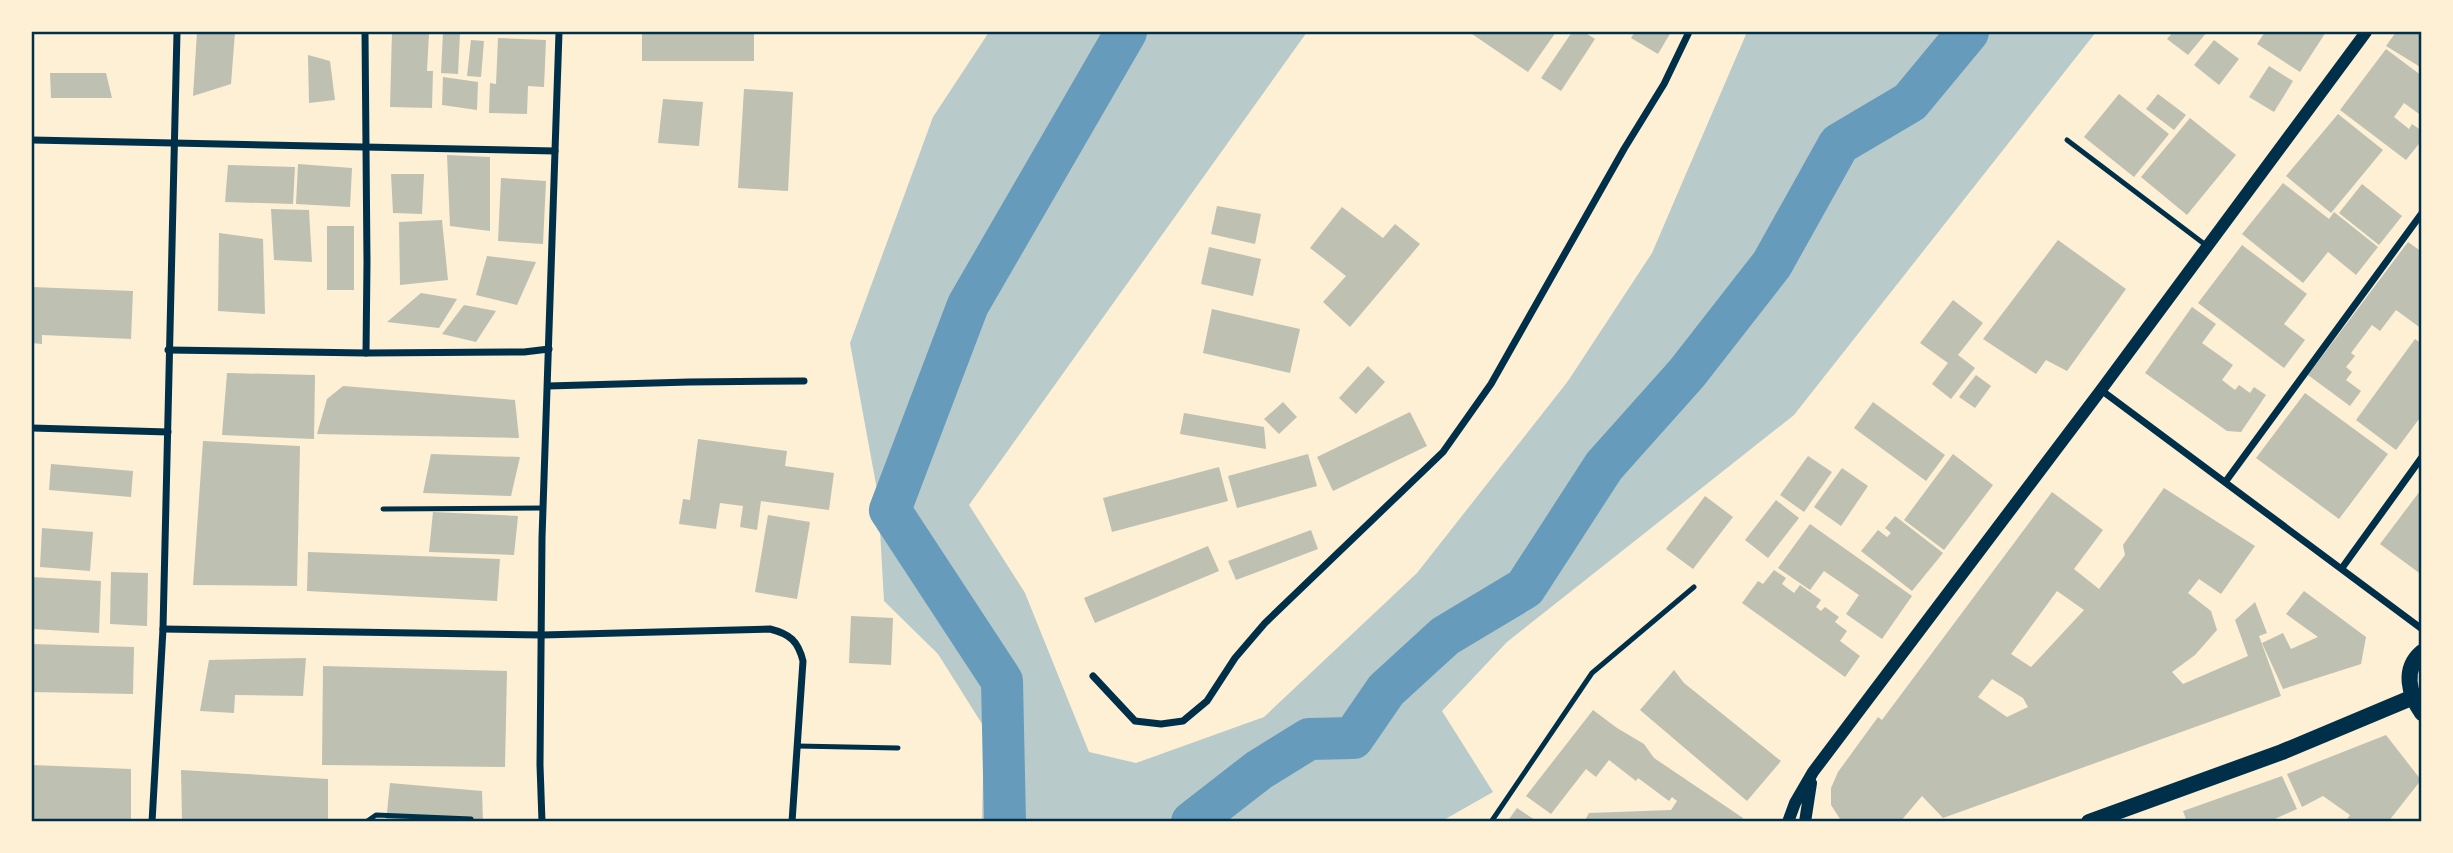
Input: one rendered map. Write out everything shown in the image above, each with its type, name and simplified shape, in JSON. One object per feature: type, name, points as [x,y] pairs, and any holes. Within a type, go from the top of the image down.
[{"type":"main road","points":[[2421,652],[2409,673],[2411,698],[2421,713]]},
{"type":"main road","points":[[2089,821],[2283,752],[2411,698]]},
{"type":"street","points":[[152,821],[163,629],[177,32]]},
{"type":"street","points":[[365,32],[366,353]]},
{"type":"street","points":[[542,821],[543,508],[559,32]]},
{"type":"street","points":[[1093,676],[1135,721],[1161,724],[1183,721],[1207,701],[1235,658],[1265,623],[1443,452],[1491,384],[1617,160],[1664,84],[1689,32]]},
{"type":"street","points":[[1788,821],[1813,772],[2366,32]]},
{"type":"street","points":[[32,140],[555,151]]},
{"type":"street","points":[[2226,481],[2421,214]]},
{"type":"street","points":[[168,350],[366,353],[524,352],[549,349]]},
{"type":"street","points":[[548,386],[804,381]]},
{"type":"street","points":[[2101,390],[2421,629]]},
{"type":"street","points":[[32,428],[168,432]]},
{"type":"street","points":[[2342,568],[2421,457]]},
{"type":"street","points":[[163,629],[541,635],[770,629],[782,632],[793,639],[800,649],[803,661],[792,821]]},
{"type":"street","points":[[1805,821],[1813,772]]},
{"type":"lane","points":[[2067,140],[2207,246]]},
{"type":"lane","points":[[383,509],[543,508]]},
{"type":"lane","points":[[1492,821],[1592,673],[1694,587]]},
{"type":"lane","points":[[797,746],[898,748]]},
{"type":"lane","points":[[366,821],[376,815],[471,819]]},
{"type":"shaded area","points":[[989,32],[1307,32],[969,505],[1025,593],[1089,752],[1136,763],[1264,717],[1417,573],[1568,381],[1652,253],[1747,32],[2096,32],[1794,415],[1507,642],[1442,711],[1493,792],[1442,821],[982,822],[984,727],[938,654],[884,601],[878,495],[850,343],[933,117]]},
{"type":"building","points":[[197,32],[235,32],[231,84],[193,96]]},
{"type":"building","points":[[392,32],[429,33],[427,71],[433,71],[432,108],[390,107]]},
{"type":"building","points":[[443,32],[460,33],[458,74],[441,73]]},
{"type":"building","points":[[642,32],[754,32],[754,61],[642,61]]},
{"type":"building","points":[[1469,32],[1556,32],[1528,72]]},
{"type":"building","points":[[1572,32],[1584,32],[1595,39],[1561,91],[1541,78]]},
{"type":"building","points":[[1635,32],[1671,32],[1658,54],[1631,38]]},
{"type":"building","points":[[2173,32],[2207,32],[2188,55],[2167,39]]},
{"type":"building","points":[[2265,32],[2326,32],[2300,72],[2257,44]]},
{"type":"building","points":[[2396,32],[2422,32],[2422,68],[2386,46]]},
{"type":"building","points":[[498,38],[546,40],[544,87],[528,86],[527,114],[489,113],[490,83],[496,84]]},
{"type":"building","points":[[471,40],[484,41],[481,77],[467,76]]},
{"type":"building","points":[[2214,40],[2239,59],[2219,85],[2194,65]]},
{"type":"building","points":[[2386,49],[2422,76],[2422,116],[2404,103],[2394,117],[2409,129],[2412,124],[2422,131],[2422,140],[2406,160],[2340,110]]},
{"type":"building","points":[[308,55],[330,61],[335,100],[309,103]]},
{"type":"building","points":[[2269,66],[2293,81],[2274,112],[2249,97]]},
{"type":"building","points":[[50,73],[106,73],[112,98],[51,98]]},
{"type":"building","points":[[443,77],[478,82],[477,110],[442,105]]},
{"type":"building","points":[[744,89],[793,92],[788,191],[738,188]]},
{"type":"building","points":[[2119,94],[2169,134],[2134,177],[2084,137]]},
{"type":"building","points":[[2158,94],[2186,115],[2174,130],[2146,109]]},
{"type":"building","points":[[663,99],[703,102],[699,146],[658,143]]},
{"type":"building","points":[[2338,114],[2383,150],[2331,213],[2286,176]]},
{"type":"building","points":[[2190,118],[2236,155],[2187,215],[2141,177]]},
{"type":"building","points":[[447,155],[490,157],[490,231],[450,226]]},
{"type":"building","points":[[298,164],[352,168],[350,207],[296,204]]},
{"type":"building","points":[[228,165],[295,167],[293,204],[225,202]]},
{"type":"building","points":[[391,174],[424,174],[422,214],[393,213]]},
{"type":"building","points":[[501,178],[546,181],[543,244],[498,241]]},
{"type":"building","points":[[2283,183],[2329,219],[2334,212],[2378,247],[2356,275],[2328,252],[2303,283],[2242,234]]},
{"type":"building","points":[[2362,184],[2402,216],[2379,245],[2339,213]]},
{"type":"building","points":[[1217,206],[1261,214],[1255,244],[1211,234]]},
{"type":"building","points":[[1342,207],[1383,238],[1395,224],[1420,244],[1350,327],[1323,302],[1346,276],[1310,248]]},
{"type":"building","points":[[271,209],[309,210],[312,262],[274,260]]},
{"type":"building","points":[[442,220],[448,280],[400,285],[399,222]]},
{"type":"building","points":[[327,226],[354,226],[354,290],[327,290]]},
{"type":"building","points":[[219,233],[263,239],[265,314],[218,311]]},
{"type":"building","points":[[2058,240],[2126,289],[2067,371],[2046,360],[2036,374],[1983,339]]},
{"type":"building","points":[[2408,242],[2422,252],[2422,329],[2396,310],[2380,331],[2372,325],[2351,353],[2355,356],[2346,367],[2352,372],[2346,380],[2361,391],[2350,406],[2308,375]]},
{"type":"building","points":[[2242,245],[2307,294],[2284,324],[2305,340],[2284,368],[2198,303]]},
{"type":"building","points":[[1209,247],[1261,259],[1253,296],[1201,284]]},
{"type":"building","points":[[487,256],[536,262],[517,305],[476,295]]},
{"type":"building","points":[[32,287],[133,291],[131,339],[42,335],[42,344],[32,343]]},
{"type":"building","points":[[421,293],[457,299],[439,328],[387,322]]},
{"type":"building","points":[[1953,300],[1983,323],[1958,355],[1975,368],[1951,399],[1932,384],[1948,363],[1920,343]]},
{"type":"building","points":[[464,305],[496,311],[476,342],[442,334]]},
{"type":"building","points":[[2192,307],[2216,324],[2202,343],[2233,365],[2222,380],[2235,390],[2239,385],[2250,393],[2254,387],[2266,395],[2241,432],[2227,431],[2145,373]]},
{"type":"building","points":[[1212,309],[1300,329],[1290,373],[1203,353]]},
{"type":"building","points":[[2415,339],[2422,344],[2422,415],[2396,450],[2356,420]]},
{"type":"building","points":[[1368,366],[1385,382],[1356,414],[1339,398]]},
{"type":"building","points":[[227,373],[315,375],[314,439],[222,435]]},
{"type":"building","points":[[1976,375],[1991,386],[1975,408],[1959,397]]},
{"type":"building","points":[[343,386],[515,400],[519,438],[317,434],[327,399]]},
{"type":"building","points":[[2305,393],[2388,454],[2339,519],[2256,458]]},
{"type":"building","points":[[1283,402],[1297,417],[1279,434],[1264,419]]},
{"type":"building","points":[[1873,402],[1945,455],[1926,481],[1854,428]]},
{"type":"building","points":[[1410,412],[1427,446],[1333,491],[1317,457]]},
{"type":"building","points":[[1184,413],[1264,427],[1266,449],[1180,434]]},
{"type":"building","points":[[698,439],[787,451],[785,466],[834,473],[829,510],[761,501],[757,530],[740,527],[743,506],[720,503],[716,529],[679,524],[683,499],[690,500]]},
{"type":"building","points":[[203,441],[300,446],[297,586],[193,585]]},
{"type":"building","points":[[431,454],[520,457],[511,496],[423,493]]},
{"type":"building","points":[[1308,454],[1317,486],[1237,508],[1228,476]]},
{"type":"building","points":[[1953,454],[1993,485],[1944,550],[1904,520]]},
{"type":"building","points":[[1808,456],[1832,472],[1804,512],[1780,495]]},
{"type":"building","points":[[51,464],[133,471],[131,497],[49,490]]},
{"type":"building","points":[[1219,467],[1228,501],[1112,532],[1103,498]]},
{"type":"building","points":[[1842,468],[1868,486],[1841,526],[1814,507]]},
{"type":"building","points":[[2164,488],[2255,546],[2221,594],[2199,579],[2188,593],[2211,611],[2217,630],[2195,655],[2172,672],[2183,684],[2248,656],[2235,620],[2255,602],[2267,633],[2259,636],[2281,696],[1943,818],[1922,796],[1900,822],[1842,822],[1831,805],[1831,788],[1838,772],[1878,717],[1882,720],[2052,492],[2103,530],[2074,569],[2099,589],[2125,555],[2123,545]],"holes":[[[2057,591],[2084,610],[2031,667],[2011,654]],[[1992,679],[2023,698],[2028,707],[2007,717],[1978,697]]]},
{"type":"building","points":[[2420,491],[2422,492],[2422,575],[2380,544]]},
{"type":"building","points":[[1705,496],[1733,517],[1693,569],[1666,549]]},
{"type":"building","points":[[1776,500],[1799,518],[1768,558],[1745,540]]},
{"type":"building","points":[[433,512],[518,516],[514,555],[429,552]]},
{"type":"building","points":[[768,515],[810,522],[797,599],[755,592]]},
{"type":"building","points":[[1895,516],[1943,553],[1912,591],[1861,551],[1878,530],[1887,537],[1891,533],[1885,528]]},
{"type":"building","points":[[1810,524],[1912,596],[1882,639],[1846,614],[1859,595],[1824,571],[1810,590],[1778,568]]},
{"type":"building","points":[[42,528],[93,532],[90,571],[40,567]]},
{"type":"building","points":[[1311,530],[1318,549],[1236,580],[1228,561]]},
{"type":"building","points":[[1208,546],[1219,571],[1095,623],[1084,598]]},
{"type":"building","points":[[308,552],[500,559],[497,601],[307,591]]},
{"type":"building","points":[[1774,570],[1786,578],[1782,584],[1794,593],[1800,585],[1821,600],[1816,607],[1821,611],[1825,607],[1839,617],[1835,622],[1847,631],[1840,641],[1860,656],[1845,677],[1742,603],[1758,581],[1763,584]]},
{"type":"building","points":[[111,572],[148,573],[147,626],[110,624]]},
{"type":"building","points":[[32,577],[101,581],[99,633],[32,629]]},
{"type":"building","points":[[2304,591],[2366,637],[2361,664],[2283,689],[2262,643],[2283,633],[2291,649],[2318,637],[2286,614]]},
{"type":"building","points":[[851,616],[893,618],[891,665],[849,663]]},
{"type":"building","points":[[32,644],[134,647],[133,694],[32,692]]},
{"type":"building","points":[[306,658],[303,696],[235,695],[234,713],[200,711],[209,660]]},
{"type":"building","points":[[323,666],[507,671],[505,767],[322,765]]},
{"type":"building","points":[[1674,670],[1684,683],[1781,761],[1747,801],[1640,710]]},
{"type":"building","points":[[1593,710],[1644,744],[1654,758],[1743,818],[1742,822],[1584,822],[1589,813],[1671,810],[1677,801],[1672,797],[1669,801],[1638,778],[1636,781],[1609,760],[1596,777],[1586,769],[1551,814],[1526,796]]},
{"type":"building","points":[[2386,735],[2421,780],[2388,822],[2345,822],[2350,815],[2323,796],[2302,807],[2287,774]]},
{"type":"building","points":[[32,765],[131,769],[131,822],[32,822]]},
{"type":"building","points":[[181,770],[328,779],[328,822],[182,822]]},
{"type":"building","points":[[2282,776],[2297,809],[2268,822],[2187,822],[2183,811]]},
{"type":"building","points":[[390,783],[482,791],[483,822],[386,822]]},
{"type":"building","points":[[1517,808],[1535,820],[1534,822],[1507,822]]},
{"type":"waterway","points":[[1005,822],[1002,681],[890,510],[968,305],[1126,32]]},
{"type":"waterway","points":[[1192,822],[1259,770],[1309,739],[1353,738],[1386,690],[1445,636],[1525,588],[1604,466],[1687,373],[1772,264],[1839,144],[1910,102],[1968,32]]}]
